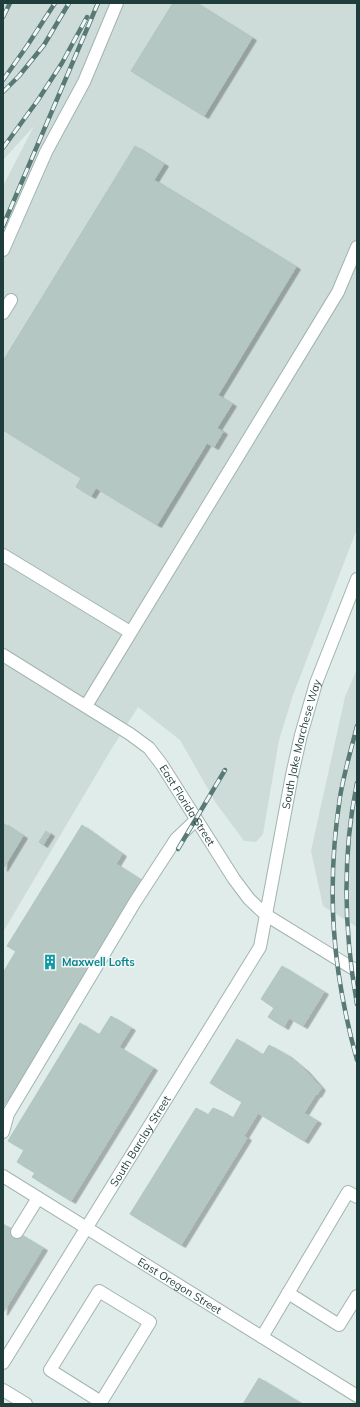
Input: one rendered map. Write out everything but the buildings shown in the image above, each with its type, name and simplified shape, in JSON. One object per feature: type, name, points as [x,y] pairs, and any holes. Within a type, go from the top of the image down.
[{"type":"street","points":[[3,250],[46,152],[84,82],[117,3]]},
{"type":"street","points":[[86,706],[338,292],[357,247]]},
{"type":"street","points":[[3,313],[11,300]]},
{"type":"street","points":[[3,555],[130,632]]},
{"type":"street","name":"South Jake Marchese Way","points":[[266,915],[292,775],[301,736],[316,683],[357,579]]},
{"type":"street","name":"East Florida Street","points":[[3,655],[130,734],[149,748],[162,765],[234,878],[249,898],[266,915],[357,971]]},
{"type":"street","points":[[3,1132],[8,1114],[135,902],[176,839],[196,820]]},
{"type":"street","name":"South Barclay Street","points":[[3,1363],[260,947],[266,915]]},
{"type":"street","name":"East Oregon Street","points":[[3,1176],[357,1396]]},
{"type":"street","points":[[262,1337],[348,1192],[357,1197]]},
{"type":"street","points":[[17,1232],[38,1198]]},
{"type":"street","points":[[99,1291],[150,1322],[100,1403],[50,1370],[99,1291]]},
{"type":"street","points":[[288,1293],[339,1325],[357,1296]]},
{"type":"street","points":[[3,1390],[26,1404]]},
{"type":"shaded area","points":[[3,3],[357,3],[357,529],[293,695],[279,740],[263,834],[256,842],[244,841],[216,803],[180,740],[138,707],[112,748],[3,932],[3,186],[34,126],[3,160]]},
{"type":"shaded area","points":[[357,669],[357,927],[323,906],[311,851],[345,697]]},
{"type":"railway","points":[[3,17],[10,3]]},
{"type":"railway","points":[[3,80],[55,3]]},
{"type":"railway","points":[[3,92],[19,76],[44,45],[69,3]]},
{"type":"railway","points":[[3,226],[98,3]]},
{"type":"railway","points":[[3,148],[38,100],[62,63],[87,17]]},
{"type":"railway","points":[[357,726],[340,797],[333,864],[334,929],[337,961],[342,994],[357,1060]]},
{"type":"railway","points":[[178,849],[225,770]]},
{"type":"railway","points":[[357,783],[349,838],[346,894],[349,949],[357,1004]]},
{"type":"place","name":"Maxwell Lofts","points":[[50,962]]}]
